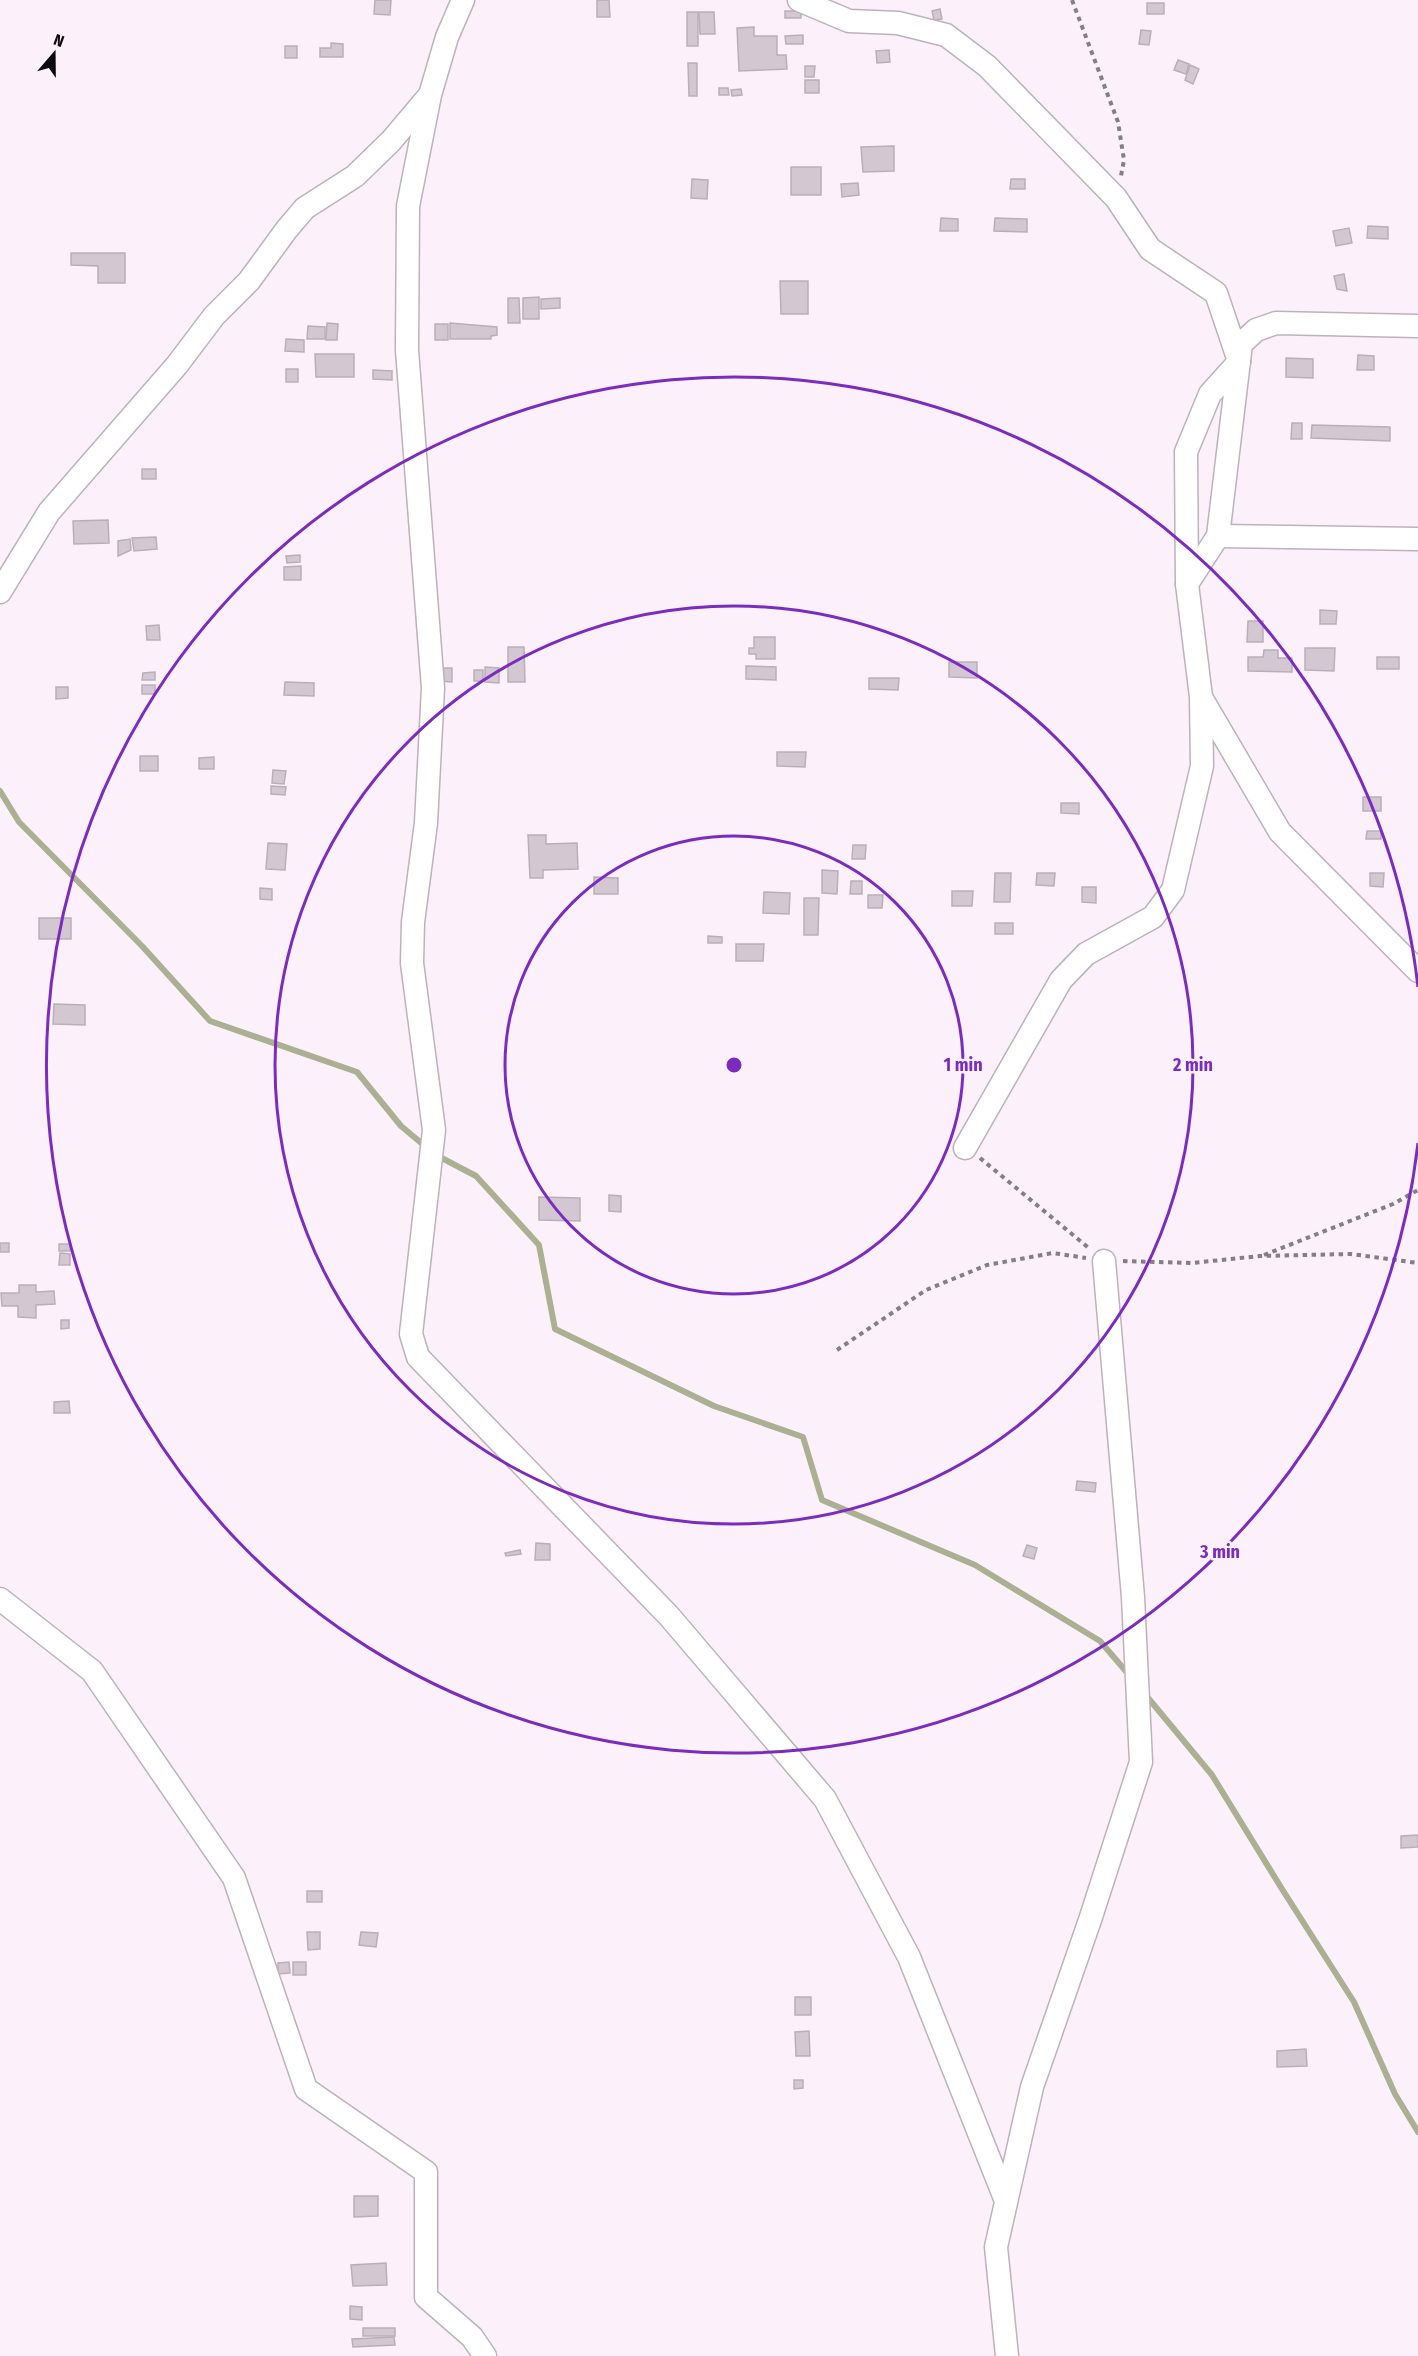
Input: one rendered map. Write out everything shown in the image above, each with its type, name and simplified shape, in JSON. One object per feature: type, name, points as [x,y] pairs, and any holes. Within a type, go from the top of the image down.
[{"type":"street","points":[[462,0],[447,37],[430,94],[408,206],[407,350],[433,688],[426,823],[413,922],[412,963],[434,1130],[411,1334],[418,1358],[669,1616],[825,1799],[909,1957],[1006,2201]]},
{"type":"street","points":[[799,0],[849,21],[898,23],[946,35],[987,66],[1116,198],[1150,249],[1216,293],[1239,362]]},
{"type":"street","points":[[0,592],[49,512],[177,365],[214,316],[249,280],[305,208],[355,176],[391,141],[430,94]]},
{"type":"street","points":[[1187,584],[1218,536],[1241,344],[1256,330],[1276,323],[1418,326]]},
{"type":"street","points":[[965,1148],[1061,980],[1086,954],[1153,917],[1173,890],[1202,766],[1201,698],[1187,584],[1186,452],[1210,394],[1239,362]]},
{"type":"street","points":[[1218,536],[1418,539]]},
{"type":"street","points":[[1201,698],[1280,832],[1418,971]]},
{"type":"street","points":[[1007,2356],[996,2247],[1006,2201],[1032,2087],[1141,1762],[1133,1597],[1104,1261]]},
{"type":"street","points":[[0,1599],[92,1671],[234,1878],[306,2089],[426,2172],[426,2297],[472,2337],[485,2356]]},
{"type":"path","points":[[1072,0],[1118,122],[1125,160],[1116,198]]},
{"type":"path","points":[[965,1148],[990,1166],[1104,1261]]},
{"type":"path","points":[[1260,1256],[1393,1204],[1418,1190]]},
{"type":"path","points":[[837,1350],[926,1290],[987,1265],[1053,1253],[1104,1261],[1192,1263],[1260,1256],[1351,1254],[1418,1263]]},
{"type":"building","points":[[375,0],[391,0],[390,15],[374,14]]},
{"type":"building","points":[[597,0],[609,0],[610,17],[597,17]]},
{"type":"building","points":[[1147,3],[1164,3],[1164,14],[1147,14]]},
{"type":"building","points":[[940,9],[942,19],[934,20],[932,11]]},
{"type":"building","points":[[785,11],[801,11],[801,18],[785,18]]},
{"type":"building","points":[[687,12],[698,12],[698,46],[687,46]]},
{"type":"building","points":[[699,12],[714,12],[715,34],[700,34]]},
{"type":"building","points":[[754,27],[754,36],[777,36],[777,55],[786,55],[787,69],[739,71],[737,28]]},
{"type":"building","points":[[1141,30],[1151,31],[1149,45],[1139,44]]},
{"type":"building","points":[[803,35],[803,44],[786,44],[785,36]]},
{"type":"building","points":[[331,43],[343,44],[343,57],[320,57],[320,48],[331,48]]},
{"type":"building","points":[[285,46],[297,46],[297,58],[285,58]]},
{"type":"building","points":[[889,50],[890,62],[877,63],[876,51]]},
{"type":"building","points":[[1178,60],[1189,64],[1186,74],[1174,70]]},
{"type":"building","points":[[688,63],[697,63],[697,96],[689,96]]},
{"type":"building","points":[[1190,65],[1199,69],[1193,84],[1185,80]]},
{"type":"building","points":[[805,66],[815,66],[814,77],[805,77]]},
{"type":"building","points":[[805,80],[819,80],[819,93],[805,93]]},
{"type":"building","points":[[719,88],[728,88],[729,95],[719,95]]},
{"type":"building","points":[[741,89],[742,95],[732,96],[731,90]]},
{"type":"building","points":[[894,146],[894,171],[863,172],[861,147]]},
{"type":"building","points":[[791,167],[821,167],[821,195],[791,195]]},
{"type":"building","points":[[692,179],[708,180],[707,199],[691,198]]},
{"type":"building","points":[[1011,179],[1025,179],[1025,189],[1010,189]]},
{"type":"building","points":[[858,183],[859,195],[842,197],[841,184]]},
{"type":"building","points":[[941,218],[958,219],[958,231],[940,231]]},
{"type":"building","points":[[995,218],[1027,219],[1027,232],[994,231]]},
{"type":"building","points":[[1368,226],[1388,227],[1388,239],[1367,238]]},
{"type":"building","points":[[1349,228],[1352,243],[1336,246],[1333,231]]},
{"type":"building","points":[[71,253],[125,253],[125,283],[98,283],[98,266],[71,265]]},
{"type":"building","points":[[1344,274],[1347,291],[1337,289],[1334,276]]},
{"type":"building","points":[[780,281],[808,281],[808,314],[781,314]]},
{"type":"building","points":[[539,297],[539,319],[523,319],[523,298]]},
{"type":"building","points":[[508,298],[519,298],[520,323],[508,323]]},
{"type":"building","points":[[560,298],[560,308],[541,309],[541,299]]},
{"type":"building","points":[[327,323],[338,324],[337,340],[326,340]]},
{"type":"building","points":[[450,323],[497,327],[497,335],[491,336],[491,339],[450,339]]},
{"type":"building","points":[[435,324],[448,324],[448,340],[435,340]]},
{"type":"building","points":[[308,326],[325,327],[325,339],[307,339]]},
{"type":"building","points":[[286,339],[304,340],[304,352],[285,351]]},
{"type":"building","points":[[315,354],[354,354],[354,377],[316,377]]},
{"type":"building","points":[[1358,355],[1374,356],[1374,370],[1357,370]]},
{"type":"building","points":[[1286,358],[1313,359],[1313,378],[1286,377]]},
{"type":"building","points":[[286,369],[298,369],[298,382],[286,382]]},
{"type":"building","points":[[373,370],[392,371],[392,380],[373,379]]},
{"type":"building","points":[[1292,423],[1302,423],[1302,439],[1291,439]]},
{"type":"building","points":[[1312,425],[1390,427],[1390,441],[1311,438]]},
{"type":"building","points":[[142,469],[156,469],[156,479],[142,479]]},
{"type":"building","points":[[108,520],[109,543],[74,544],[73,521]]},
{"type":"building","points":[[156,537],[157,549],[134,551],[132,538]]},
{"type":"building","points":[[130,539],[131,550],[118,556],[118,541]]},
{"type":"building","points":[[300,555],[300,562],[287,563],[286,556]]},
{"type":"building","points":[[301,566],[301,580],[284,580],[284,567]]},
{"type":"building","points":[[1320,610],[1337,611],[1336,624],[1320,624]]},
{"type":"building","points":[[1248,621],[1263,621],[1263,642],[1247,642]]},
{"type":"building","points":[[159,625],[160,640],[147,640],[146,626]]},
{"type":"building","points":[[754,637],[775,637],[775,659],[756,659],[756,654],[749,654],[749,648],[754,648]]},
{"type":"building","points":[[508,647],[524,647],[525,682],[508,682]]},
{"type":"building","points":[[1305,648],[1335,648],[1334,671],[1305,670]]},
{"type":"building","points":[[1264,650],[1278,650],[1278,658],[1292,658],[1292,672],[1248,671],[1248,657],[1263,657]]},
{"type":"building","points":[[1377,657],[1399,657],[1399,669],[1377,669]]},
{"type":"building","points":[[949,662],[977,662],[977,678],[949,677]]},
{"type":"building","points":[[746,666],[776,667],[776,680],[746,679]]},
{"type":"building","points":[[485,667],[499,668],[499,683],[485,682]]},
{"type":"building","points":[[438,668],[452,668],[452,682],[438,681]]},
{"type":"building","points":[[474,670],[483,670],[483,681],[474,681]]},
{"type":"building","points":[[155,672],[155,680],[142,680],[143,673]]},
{"type":"building","points":[[869,678],[899,678],[898,690],[869,689]]},
{"type":"building","points":[[285,682],[314,683],[314,696],[284,695]]},
{"type":"building","points":[[142,685],[155,685],[155,694],[142,694]]},
{"type":"building","points":[[56,687],[68,687],[68,698],[56,699]]},
{"type":"building","points":[[777,752],[806,752],[805,767],[777,766]]},
{"type":"building","points":[[140,756],[158,756],[158,771],[140,771]]},
{"type":"building","points":[[214,757],[214,769],[199,769],[199,758]]},
{"type":"building","points":[[273,770],[286,771],[284,784],[272,783]]},
{"type":"building","points":[[271,786],[286,787],[285,795],[271,794]]},
{"type":"building","points":[[1363,797],[1381,797],[1381,811],[1363,811]]},
{"type":"building","points":[[1061,803],[1079,803],[1079,814],[1061,813]]},
{"type":"building","points":[[1367,831],[1381,831],[1381,839],[1366,839]]},
{"type":"building","points":[[528,835],[546,835],[546,844],[577,843],[578,869],[543,870],[543,878],[530,878]]},
{"type":"building","points":[[268,843],[287,844],[285,870],[266,869]]},
{"type":"building","points":[[853,845],[866,845],[865,859],[852,859]]},
{"type":"building","points":[[822,870],[838,871],[837,894],[822,893]]},
{"type":"building","points":[[995,873],[1011,873],[1010,902],[994,902]]},
{"type":"building","points":[[1037,873],[1055,873],[1054,886],[1036,885]]},
{"type":"building","points":[[1370,873],[1384,873],[1383,887],[1370,886]]},
{"type":"building","points":[[594,877],[618,878],[618,894],[594,894]]},
{"type":"building","points":[[851,881],[862,881],[862,894],[850,894]]},
{"type":"building","points":[[1082,887],[1096,887],[1096,903],[1082,902]]},
{"type":"building","points":[[260,888],[272,889],[272,900],[260,899]]},
{"type":"building","points":[[952,891],[973,891],[972,906],[952,906]]},
{"type":"building","points":[[764,892],[790,893],[789,914],[763,913]]},
{"type":"building","points":[[868,895],[883,895],[882,908],[868,908]]},
{"type":"building","points":[[804,898],[819,898],[818,935],[804,935]]},
{"type":"building","points":[[39,918],[71,918],[71,939],[39,939]]},
{"type":"building","points":[[995,923],[1013,923],[1013,934],[995,934]]},
{"type":"building","points":[[708,936],[722,937],[722,943],[708,943]]},
{"type":"building","points":[[736,944],[764,944],[763,961],[736,961]]},
{"type":"building","points":[[54,1004],[85,1005],[85,1025],[53,1024]]},
{"type":"building","points":[[609,1195],[621,1196],[621,1212],[609,1211]]},
{"type":"building","points":[[539,1197],[580,1198],[580,1221],[539,1220]]},
{"type":"building","points":[[0,1243],[9,1243],[9,1252],[0,1252]]},
{"type":"building","points":[[59,1244],[70,1244],[70,1251],[59,1251]]},
{"type":"building","points":[[60,1253],[70,1254],[70,1265],[59,1265]]},
{"type":"building","points":[[19,1285],[36,1285],[36,1292],[54,1291],[55,1304],[36,1305],[36,1318],[18,1317],[18,1306],[2,1306],[1,1293],[19,1293]]},
{"type":"building","points":[[61,1320],[69,1320],[69,1328],[61,1329]]},
{"type":"building","points":[[69,1401],[70,1413],[54,1413],[54,1402]]},
{"type":"building","points":[[1077,1481],[1096,1483],[1095,1492],[1076,1490]]},
{"type":"building","points":[[536,1543],[550,1544],[550,1560],[535,1560]]},
{"type":"building","points":[[1027,1545],[1037,1548],[1034,1559],[1023,1556]]},
{"type":"building","points":[[520,1550],[521,1554],[506,1556],[505,1553]]},
{"type":"building","points":[[1418,1835],[1418,1847],[1401,1848],[1401,1836]]},
{"type":"building","points":[[307,1891],[322,1891],[322,1902],[307,1902]]},
{"type":"building","points":[[307,1932],[320,1932],[320,1949],[308,1950]]},
{"type":"building","points":[[361,1932],[378,1933],[376,1947],[359,1945]]},
{"type":"building","points":[[289,1962],[290,1973],[278,1974],[278,1963]]},
{"type":"building","points":[[293,1962],[306,1962],[306,1975],[293,1975]]},
{"type":"building","points":[[795,1997],[811,1997],[811,2015],[795,2015]]},
{"type":"building","points":[[809,2031],[810,2056],[796,2056],[795,2032]]},
{"type":"building","points":[[1306,2049],[1307,2066],[1277,2067],[1277,2051]]},
{"type":"building","points":[[794,2080],[803,2080],[803,2088],[794,2089]]},
{"type":"building","points":[[354,2196],[378,2196],[378,2216],[354,2217]]},
{"type":"building","points":[[386,2263],[387,2285],[353,2286],[351,2265]]},
{"type":"building","points":[[350,2306],[362,2307],[362,2320],[350,2319]]},
{"type":"building","points":[[363,2328],[395,2328],[395,2336],[363,2336]]},
{"type":"building","points":[[394,2337],[395,2345],[353,2347],[352,2339]]},
{"type":"waterway","points":[[0,791],[19,822],[142,946],[210,1021],[357,1072],[401,1126],[426,1147]]},
{"type":"waterway","points":[[436,1155],[476,1176],[539,1245],[555,1329],[714,1406],[803,1437],[822,1500],[975,1565],[1100,1641],[1130,1676]]},
{"type":"waterway","points":[[1144,1693],[1212,1775],[1354,2002],[1395,2094],[1418,2132]]}]
